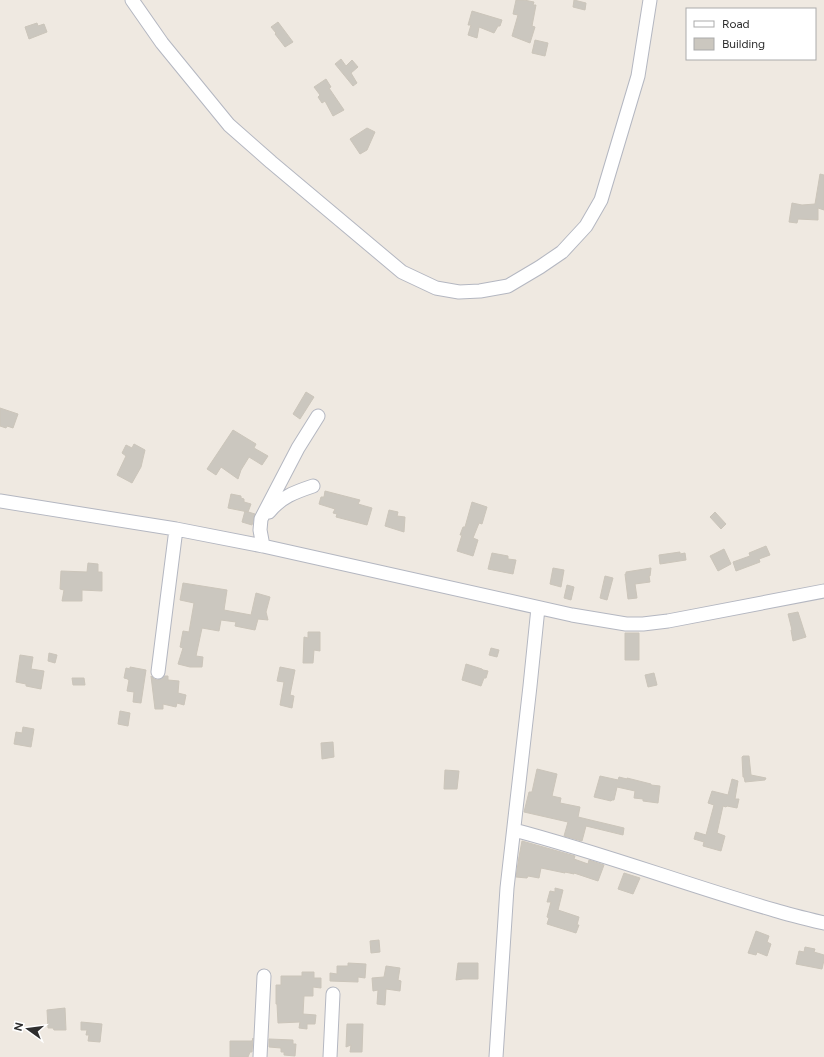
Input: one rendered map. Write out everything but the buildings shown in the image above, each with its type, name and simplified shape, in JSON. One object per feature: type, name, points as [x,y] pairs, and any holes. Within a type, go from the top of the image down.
[{"type":"street","points":[[132,0],[162,43],[230,125],[271,162],[402,272],[436,288],[459,292],[480,291],[508,286],[562,252],[586,226],[601,200],[638,76],[650,0]]},
{"type":"street","points":[[263,546],[260,530],[261,519],[298,448],[318,416]]},
{"type":"street","points":[[260,530],[264,519],[280,501],[293,492],[313,486]]},
{"type":"street","points":[[0,501],[176,529],[263,546],[538,608],[626,624],[643,624],[668,621],[824,591]]},
{"type":"street","points":[[158,672],[176,529]]},
{"type":"street","points":[[496,1057],[507,888],[530,694],[538,608]]},
{"type":"street","points":[[514,830],[606,856],[712,892],[775,911],[824,923]]},
{"type":"street","points":[[260,1057],[264,976]]},
{"type":"street","points":[[330,1057],[333,994]]}]
